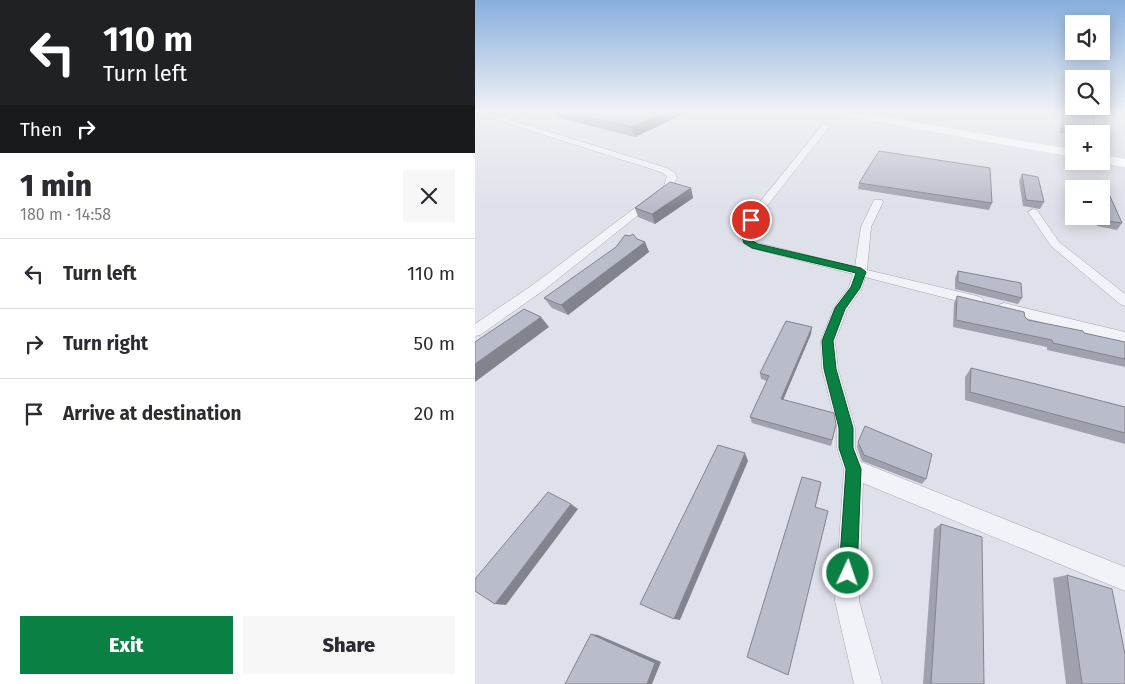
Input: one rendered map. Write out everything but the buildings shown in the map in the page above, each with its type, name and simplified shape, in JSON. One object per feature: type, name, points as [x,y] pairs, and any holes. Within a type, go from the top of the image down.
[{"type":"street","points":[[475,331],[539,287],[668,187],[672,178],[672,175],[665,170],[578,143]]},
{"type":"street","points":[[812,143],[751,220],[745,234],[747,241],[755,246],[1125,338]]},
{"type":"street","points":[[1013,143],[1065,152]]},
{"type":"street","points":[[1044,143],[1065,146]]},
{"type":"street","points":[[1110,154],[1125,157]]},
{"type":"street","points":[[1110,160],[1125,163]]},
{"type":"street","points":[[868,684],[847,601],[854,469],[846,448],[846,428],[830,369],[828,341],[840,308],[855,288],[861,272],[866,227],[878,202]]},
{"type":"street","points":[[1033,212],[1055,244],[1125,301]]},
{"type":"street","points":[[854,469],[1125,578]]},
{"type":"route","points":[[751,220],[745,234],[747,241],[755,246],[861,272],[855,288],[840,308],[828,341],[830,369],[846,428],[846,448],[854,469],[848,573]]}]
